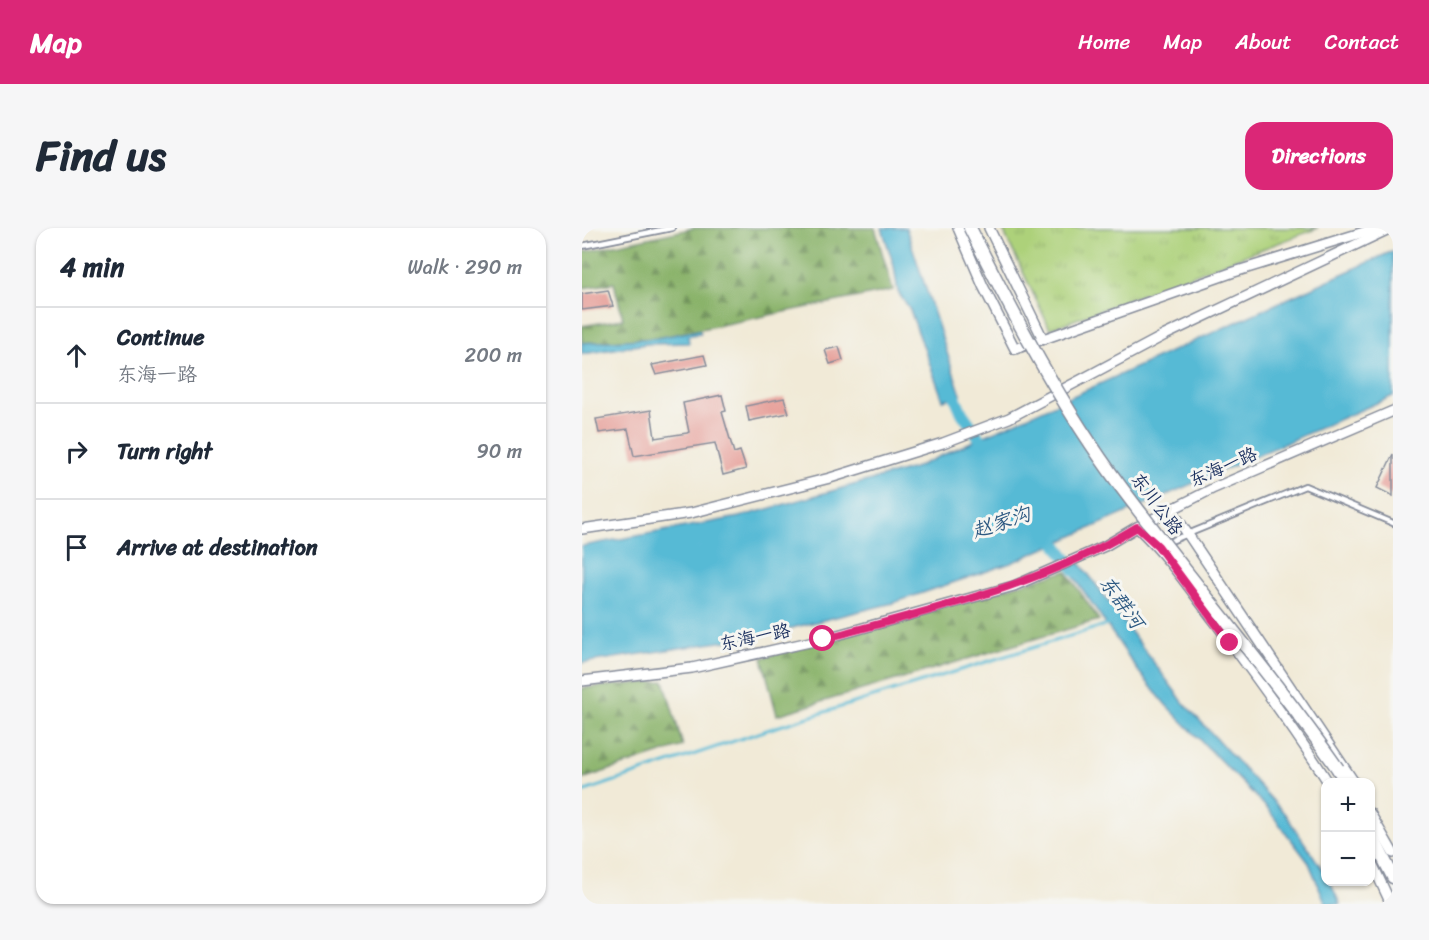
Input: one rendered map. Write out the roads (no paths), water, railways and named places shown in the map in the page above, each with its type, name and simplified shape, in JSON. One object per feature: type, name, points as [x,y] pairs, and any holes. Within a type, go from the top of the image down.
[{"type":"street","points":[[958,228],[983,286],[1015,349],[1232,273],[1377,228]]},
{"type":"street","name":"东川公路","points":[[970,228],[1022,332],[1062,399],[1114,477],[1343,778]]},
{"type":"street","points":[[989,228],[1043,339]]},
{"type":"street","points":[[582,529],[691,513],[830,478],[943,443],[1009,418],[1165,334],[1391,228]]},
{"type":"street","name":"东海一路","points":[[582,681],[692,668],[823,639],[1014,586],[1105,546],[1214,488],[1393,411]]},
{"type":"street","points":[[1171,510],[1351,778]]},
{"type":"street","points":[[1137,527],[1158,546],[1300,738],[1325,778]]},
{"type":"street","points":[[1375,820],[1393,853]]},
{"type":"street","points":[[1375,840],[1393,877]]},
{"type":"street","points":[[1375,868],[1391,904]]},
{"type":"lane","points":[[582,246],[672,228]]},
{"type":"lane","points":[[1158,546],[1305,486],[1393,524]]},
{"type":"water","points":[[882,228],[906,228],[961,395],[943,400],[910,310],[898,292],[894,266]]},
{"type":"water","name":"赵家沟","points":[[1393,251],[1393,396],[1011,563],[893,603],[759,636],[582,663],[582,546],[739,517],[914,468]]},
{"type":"water","points":[[699,330],[701,333],[688,336],[689,343],[646,344],[582,354],[582,343],[657,338]]},
{"type":"water","points":[[1080,563],[1183,702],[1285,814],[1321,867],[1321,886],[1332,886],[1340,904],[1326,904],[1309,863],[1267,808],[1166,705],[1139,672],[1067,567]]},
{"type":"waterway","name":"东群河","points":[[949,382],[962,413],[988,450]]},
{"type":"waterway","name":"东群河","points":[[1046,530],[1076,572]]},
{"type":"waterway","points":[[582,792],[770,729],[1109,624]]}]
